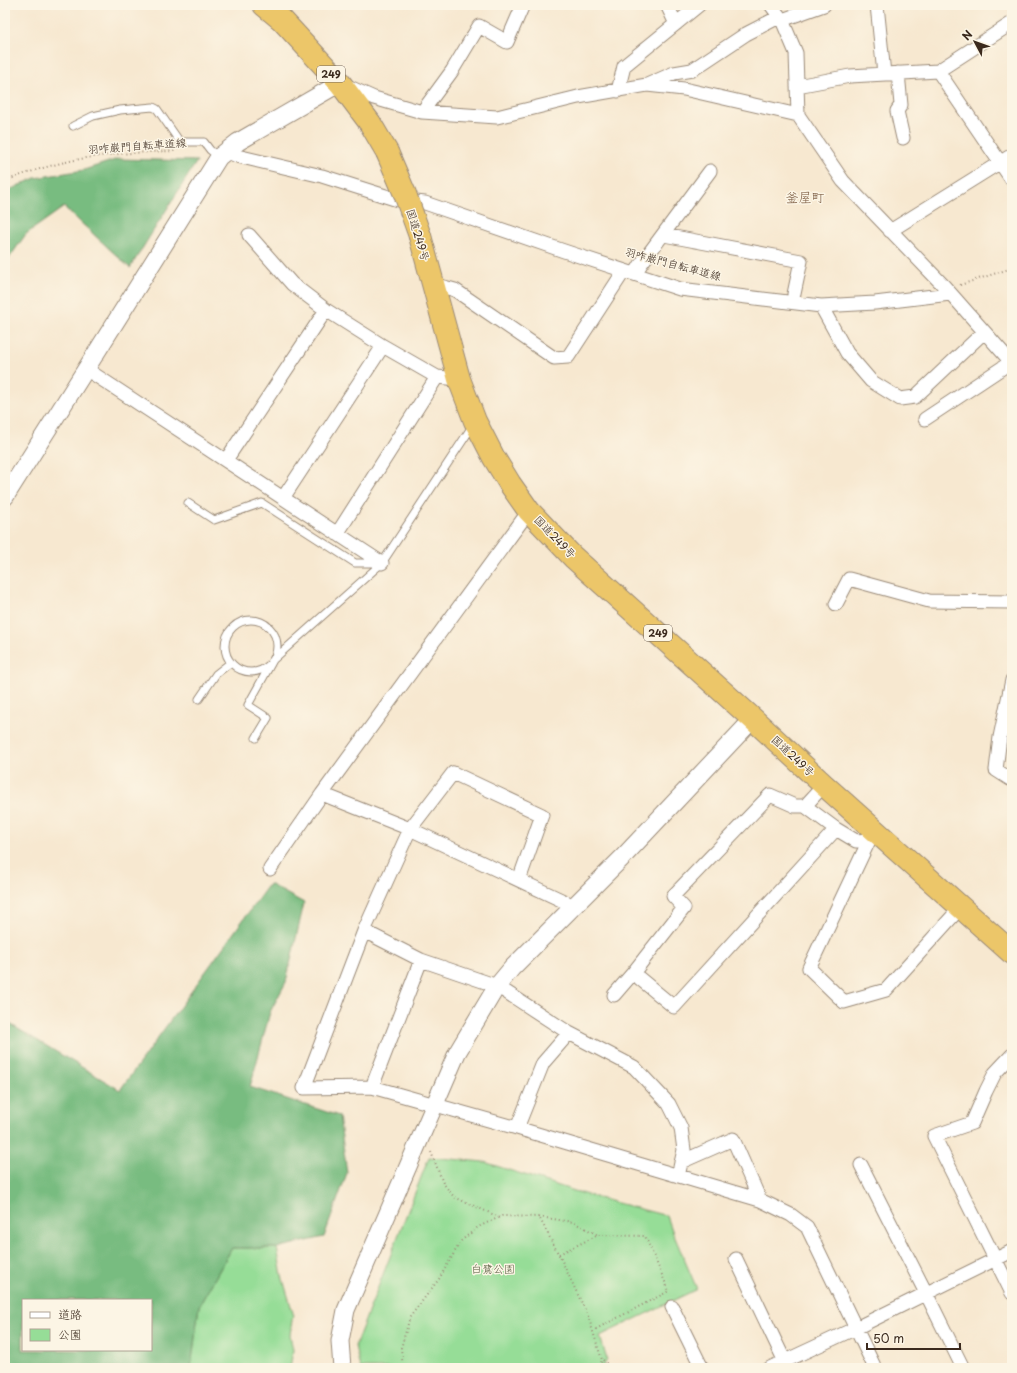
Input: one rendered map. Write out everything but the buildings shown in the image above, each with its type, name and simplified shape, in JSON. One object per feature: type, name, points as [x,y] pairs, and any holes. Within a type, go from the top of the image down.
[{"type":"highway","name":"国道249号","points":[[264,5],[282,20],[340,83],[370,123],[387,152],[405,194],[420,236],[459,379],[475,422],[494,458],[529,511],[574,557],[824,785],[872,835],[961,907],[1012,953]]},
{"type":"street","points":[[422,112],[452,71],[479,26],[507,42],[523,5]]},
{"type":"street","points":[[667,5],[676,24]]},
{"type":"street","points":[[618,90],[624,66],[699,5]]},
{"type":"street","points":[[771,5],[782,20],[796,53],[798,115],[843,181],[890,231],[955,290],[984,332],[1011,363],[925,419]]},
{"type":"street","points":[[5,497],[222,154],[238,142],[340,83],[374,98],[422,112],[496,117],[578,97],[647,85],[674,73],[692,70],[746,34],[775,19],[782,20],[824,5]]},
{"type":"street","points":[[877,5],[884,74]]},
{"type":"street","points":[[797,86],[850,76],[938,71],[1012,23]]},
{"type":"street","points":[[938,71],[999,163],[1012,180]]},
{"type":"street","points":[[898,73],[901,105],[897,111],[903,138]]},
{"type":"street","points":[[647,85],[684,89],[798,115]]},
{"type":"street","points":[[222,154],[237,156],[322,176],[398,200],[425,203],[680,289],[821,306],[875,303],[955,290]]},
{"type":"street","points":[[890,231],[1012,155]]},
{"type":"street","points":[[433,284],[455,290],[554,358],[568,357],[629,272],[640,264],[664,235],[710,171]]},
{"type":"street","points":[[249,235],[292,284],[326,310],[383,346],[437,377],[459,379]]},
{"type":"street","points":[[664,235],[801,261],[794,294]]},
{"type":"street","points":[[821,306],[847,354],[871,381],[900,399],[915,397],[984,332]]},
{"type":"street","points":[[226,460],[326,310]]},
{"type":"street","points":[[283,498],[383,346]]},
{"type":"street","points":[[86,369],[382,563]]},
{"type":"street","points":[[337,534],[437,377]]},
{"type":"street","points":[[270,869],[322,794],[529,511]]},
{"type":"street","points":[[836,604],[849,579],[929,601],[1012,602]]},
{"type":"street","points":[[1012,680],[1000,737],[996,770],[1012,779]]},
{"type":"street","points":[[342,1368],[340,1341],[346,1310],[457,1053],[497,986],[512,968],[622,858],[753,719]]},
{"type":"street","points":[[519,880],[542,815],[453,773],[410,829],[364,931],[304,1088],[372,1087],[435,1104],[760,1200],[791,1215],[807,1227],[875,1368]]},
{"type":"street","points":[[805,806],[824,785]]},
{"type":"street","points":[[322,794],[410,829],[574,906]]},
{"type":"street","points":[[614,995],[684,908],[673,896],[770,795],[795,806],[805,806],[836,829],[856,841],[872,835]]},
{"type":"street","points":[[633,973],[674,1007],[836,829]]},
{"type":"street","points":[[872,835],[809,968],[844,1002],[886,990],[961,907]]},
{"type":"street","points":[[364,931],[421,960],[497,986],[569,1033],[634,1067],[669,1104],[681,1128],[684,1150],[678,1176]]},
{"type":"street","points":[[372,1087],[421,960]]},
{"type":"street","points":[[517,1128],[543,1064],[569,1033]]},
{"type":"street","points":[[1012,1055],[995,1073],[972,1123],[934,1136],[1012,1293]]},
{"type":"street","points":[[681,1162],[733,1139],[760,1200]]},
{"type":"street","points":[[861,1165],[963,1368]]},
{"type":"street","points":[[770,1368],[787,1364],[856,1328],[1012,1251]]},
{"type":"street","points":[[736,1259],[787,1364]]},
{"type":"street","points":[[672,1307],[702,1368]]},
{"type":"lane","points":[[73,126],[93,116],[120,110],[153,106],[157,109],[180,142],[204,142],[210,150],[222,154]]},
{"type":"lane","points":[[256,738],[268,718],[248,705],[272,660],[276,648],[274,634],[269,627],[262,622],[253,619],[244,620],[229,630],[225,638],[224,647],[226,656],[230,663],[240,670],[252,672],[260,670],[272,660],[382,563],[475,422]]},
{"type":"lane","points":[[188,502],[214,520],[262,503],[355,563],[382,563]]},
{"type":"lane","points":[[199,699],[216,674],[230,663]]},
{"type":"path","name":"羽咋巌門自転車道線","points":[[5,181],[33,170],[93,156],[134,152],[181,151]]},
{"type":"path","points":[[955,290],[1012,268]]},
{"type":"path","points":[[423,1132],[443,1183],[454,1197],[499,1217]]},
{"type":"path","points":[[403,1368],[401,1348],[410,1317],[439,1278],[461,1241],[478,1227],[502,1216],[539,1217],[573,1222],[598,1235],[645,1236],[668,1292],[594,1330]]},
{"type":"path","points":[[539,1217],[559,1254],[594,1330],[602,1360],[611,1368]]},
{"type":"path","points":[[559,1254],[598,1235]]},
{"type":"path","points":[[598,1368],[602,1360]]},
{"type":"green space","points":[[118,159],[197,161],[130,268],[64,207],[26,234],[5,264],[5,192],[35,178],[84,170]]},
{"type":"green space","points":[[269,884],[304,903],[286,982],[270,1012],[250,1087],[339,1116],[347,1173],[324,1237],[277,1248],[232,1248],[199,1306],[191,1368],[5,1368],[5,1021],[120,1090]]},
{"type":"green space","name":"白鷺公園","points":[[429,1157],[484,1162],[587,1195],[667,1216],[697,1289],[600,1336],[607,1360],[602,1368],[360,1368],[355,1346]]},
{"type":"green space","points":[[232,1248],[277,1248],[282,1276],[293,1313],[290,1335],[293,1350],[290,1368],[191,1368],[199,1306]]},
{"type":"district","name":"釜屋町","points":[[805,197]]}]
